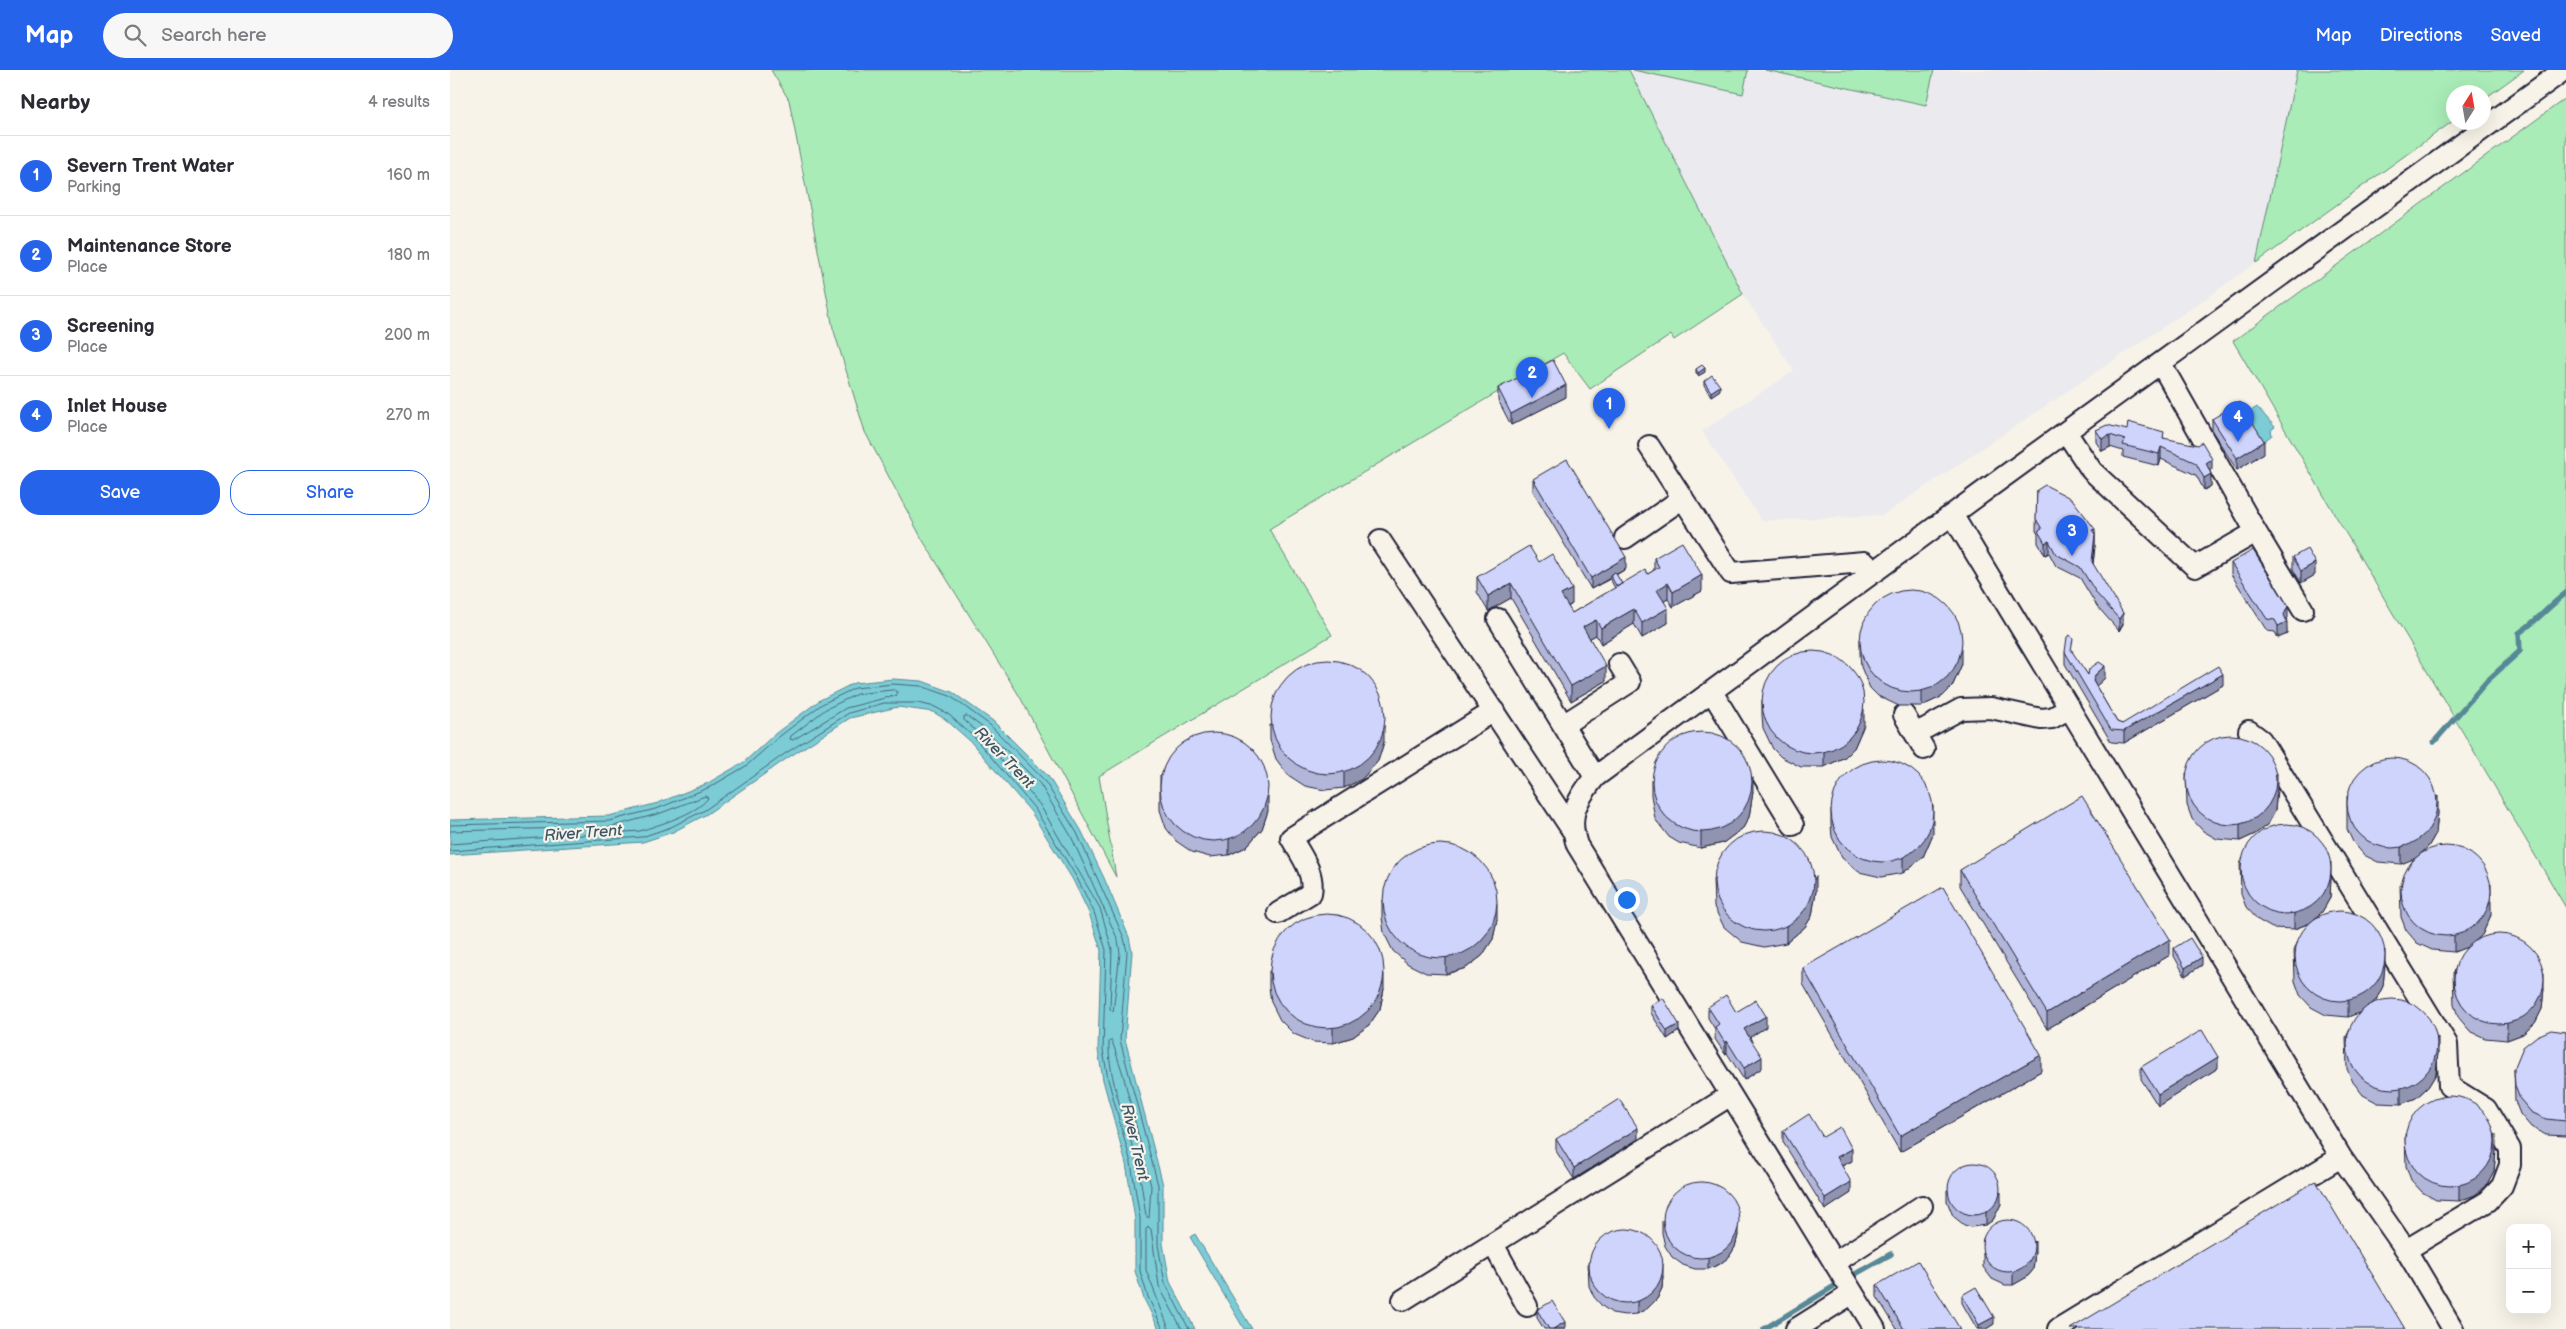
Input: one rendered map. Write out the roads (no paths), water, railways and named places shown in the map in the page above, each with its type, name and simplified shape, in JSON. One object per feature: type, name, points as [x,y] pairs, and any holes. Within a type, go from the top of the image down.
[{"type":"lane","points":[[1572,830],[1575,805],[1595,777],[2564,70]]},
{"type":"lane","points":[[2161,364],[2256,532],[2303,610]]},
{"type":"lane","points":[[2066,432],[2092,471],[2195,567],[2256,532]]},
{"type":"lane","points":[[1649,446],[1731,573],[1864,562],[1875,572]]},
{"type":"lane","points":[[1625,538],[1683,498]]},
{"type":"lane","points":[[1953,516],[2341,1157],[2406,1250],[2453,1329]]},
{"type":"lane","points":[[1380,540],[1572,830],[1577,845],[1875,1329]]},
{"type":"lane","points":[[1498,619],[1595,777]]},
{"type":"lane","points":[[1563,725],[1630,682],[1619,664]]},
{"type":"lane","points":[[1712,692],[1793,826]]},
{"type":"lane","points":[[1904,716],[1919,742],[1961,709],[1991,708],[2041,719],[2052,718],[2070,708]]},
{"type":"lane","points":[[1278,913],[1312,893],[1311,875],[1292,838],[1494,711]]},
{"type":"lane","points":[[2249,731],[2261,740],[2447,1044],[2449,1086],[2486,1109],[2510,1148],[2510,1165],[2502,1186],[2488,1201],[2406,1250]]},
{"type":"lane","points":[[1403,1300],[1731,1095]]},
{"type":"lane","points":[[2058,1329],[2341,1157]]},
{"type":"lane","points":[[1834,1263],[1922,1206]]},
{"type":"lane","points":[[1493,1244],[1527,1306]]},
{"type":"lane","points":[[1796,1329],[1853,1293]]},
{"type":"water","points":[[2257,407],[2275,427],[2271,430],[2272,435],[2263,442],[2246,414]]},
{"type":"water","name":"River Trent","points":[[893,679],[922,681],[952,692],[993,721],[1048,776],[1081,830],[1104,878],[1129,937],[1132,952],[1125,1039],[1163,1185],[1163,1244],[1170,1282],[1195,1329],[1159,1329],[1144,1299],[1135,1271],[1135,1219],[1126,1164],[1103,1080],[1098,1050],[1101,950],[1089,913],[1073,880],[1031,812],[970,741],[945,719],[933,712],[898,707],[850,718],[789,757],[707,814],[673,832],[643,842],[450,855],[450,820],[609,816],[658,803],[708,783],[744,762],[776,733],[820,700],[854,683]]},
{"type":"water","points":[[1195,1234],[1252,1329],[1244,1329],[1190,1237]]},
{"type":"waterway","points":[[2434,742],[2487,681],[2520,651],[2519,633],[2532,624],[2566,593]]},
{"type":"waterway","points":[[1850,1277],[1891,1254]]},
{"type":"waterway","points":[[1764,1329],[1836,1285]]},
{"type":"place","name":"Maintenance Store","points":[[1532,398]]},
{"type":"place","name":"Severn Trent Water","points":[[1609,429]]},
{"type":"place","name":"Inlet House","points":[[2238,442]]},
{"type":"place","name":"Screening","points":[[2072,556]]}]
